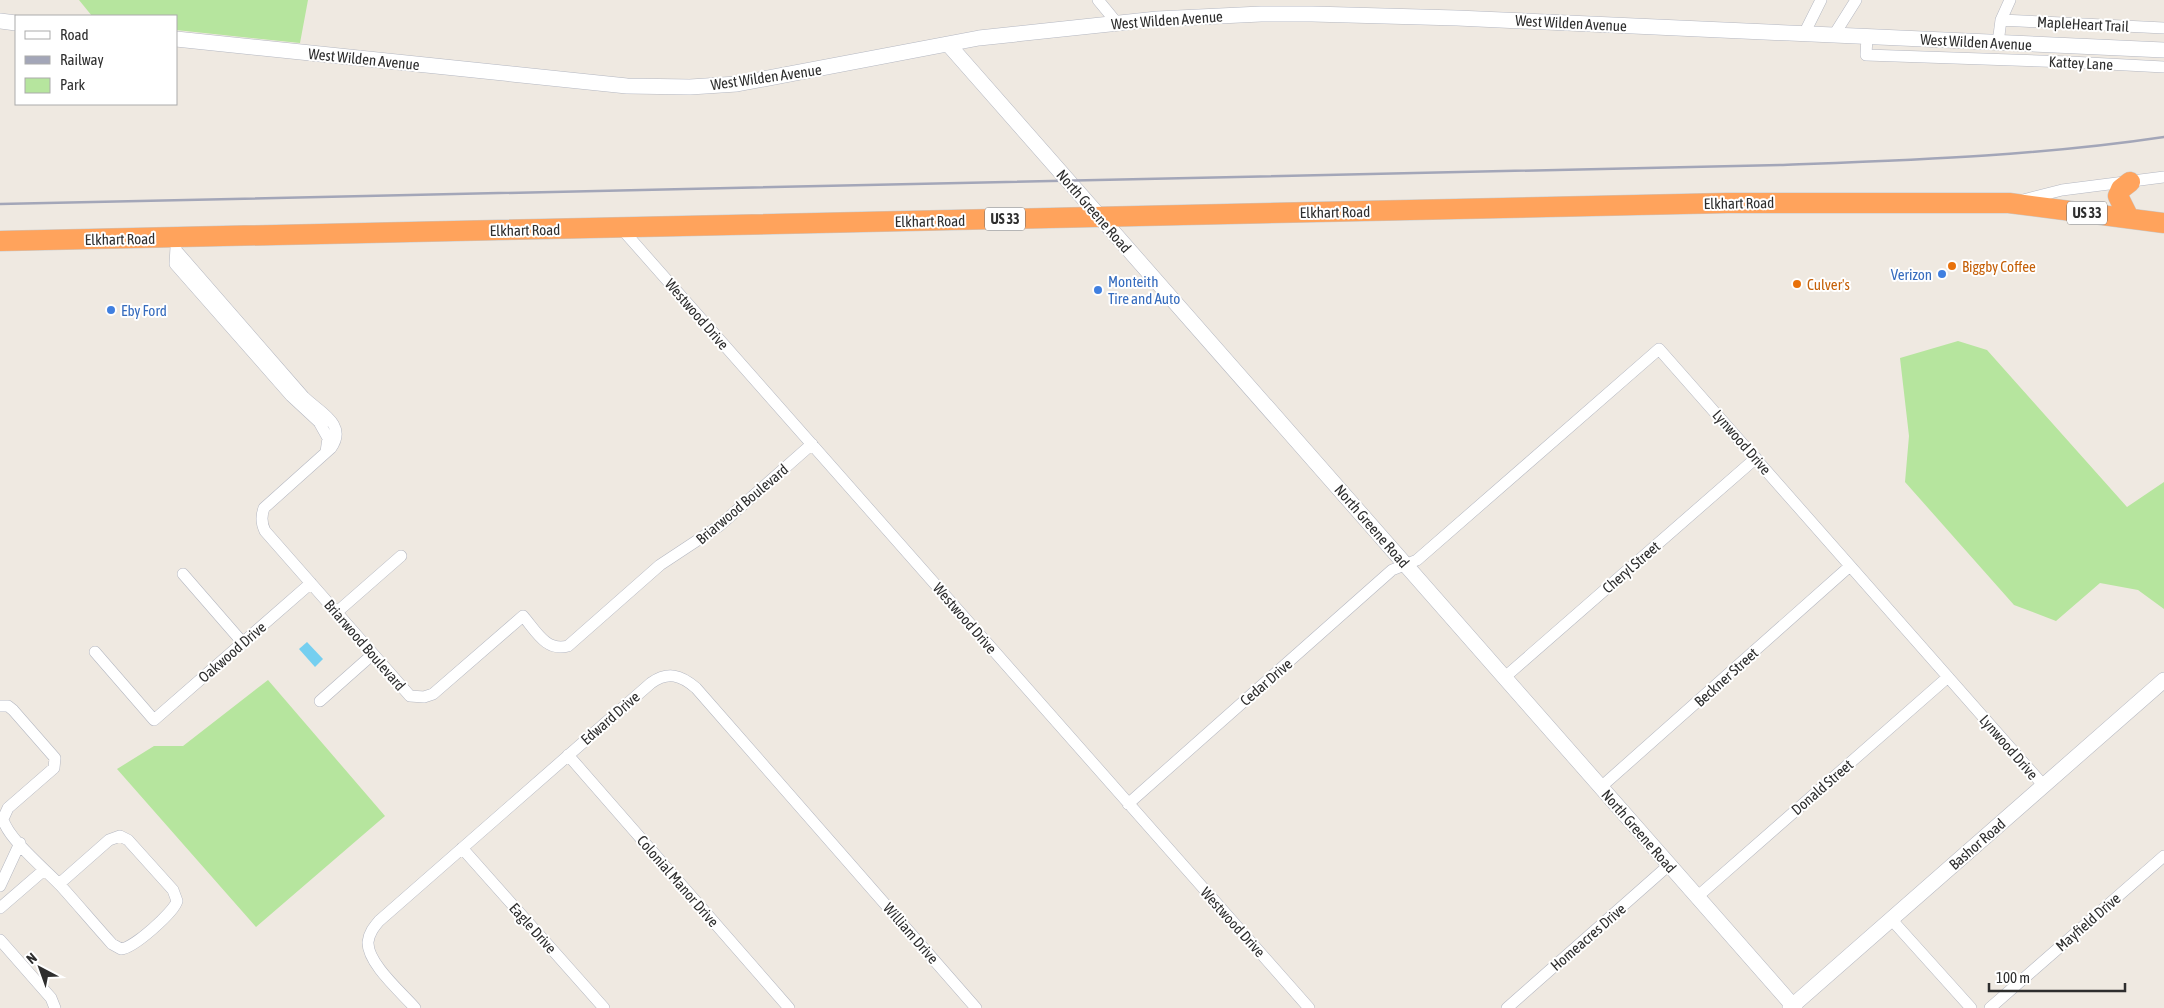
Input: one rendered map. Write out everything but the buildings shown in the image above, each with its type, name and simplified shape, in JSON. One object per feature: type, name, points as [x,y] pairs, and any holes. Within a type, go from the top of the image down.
[{"type":"highway","points":[[2129,218],[2118,196],[2121,188],[2130,182]]},
{"type":"highway","name":"Elkhart Road","points":[[0,241],[176,244],[622,228],[1727,202],[2009,203]]},
{"type":"highway","name":"US 33","points":[[2009,203],[2164,223]]},
{"type":"street","points":[[1098,0],[1117,23]]},
{"type":"street","points":[[1804,34],[1821,0]]},
{"type":"street","points":[[1834,35],[1856,0]]},
{"type":"street","points":[[1998,43],[2001,20],[2010,0]]},
{"type":"street","name":"West Wilden Avenue","points":[[178,39],[617,85],[690,87],[737,84],[762,80],[979,38],[1166,18],[1312,14],[2164,50]]},
{"type":"street","name":"MapleHeart Trail","points":[[2001,20],[2164,28]]},
{"type":"street","points":[[0,21],[15,23]]},
{"type":"street","name":"Kattey Lane","points":[[1867,37],[1866,55],[2164,67]]},
{"type":"street","name":"North Greene Road","points":[[948,44],[1407,564],[1793,1007]]},
{"type":"street","points":[[2042,61],[2043,45]]},
{"type":"street","points":[[2009,203],[2062,190],[2164,177]]},
{"type":"street","name":"Westwood Drive","points":[[622,228],[1309,1008]]},
{"type":"street","name":"Briarwood Boulevard","points":[[176,244],[175,264],[290,396],[325,430],[328,444],[325,454],[271,501],[262,514],[262,524],[265,531],[410,696],[424,697],[433,694],[523,616],[549,645],[558,649],[568,646],[660,565],[719,526],[812,444]]},
{"type":"street","name":"Lynwood Drive","points":[[1407,564],[1417,560],[1659,349],[2044,786]]},
{"type":"street","name":"Cheryl Street","points":[[1505,677],[1756,458]]},
{"type":"street","points":[[337,612],[401,556]]},
{"type":"street","name":"Cedar Drive","points":[[1128,804],[1392,570],[1407,564]]},
{"type":"street","name":"Beckner Street","points":[[1601,787],[1850,566]]},
{"type":"street","points":[[184,574],[243,643]]},
{"type":"street","name":"Oakwood Drive","points":[[95,652],[154,720],[311,583]]},
{"type":"street","points":[[320,701],[373,654]]},
{"type":"street","name":"Edward Drive","points":[[415,1008],[374,962],[368,942],[371,931],[379,921],[651,683],[665,676],[677,676],[688,680],[696,688],[846,858]]},
{"type":"street","name":"Donald Street","points":[[1697,897],[1948,677]]},
{"type":"street","name":"Bashor Road","points":[[1793,1007],[2164,680]]},
{"type":"street","points":[[0,706],[8,706],[13,710],[55,758],[54,768],[4,814],[4,825],[20,844],[59,884],[112,944],[121,949],[132,946],[172,911],[176,901],[173,890],[128,840],[120,836],[110,840],[59,884]]},
{"type":"street","name":"Colonial Manor Drive","points":[[568,755],[788,1008]]},
{"type":"street","points":[[0,886],[20,844]]},
{"type":"street","name":"Eagle Drive","points":[[462,848],[604,1008]]},
{"type":"street","name":"Mayfield Drive","points":[[1990,1008],[2164,856]]},
{"type":"street","name":"William Drive","points":[[846,858],[976,1008]]},
{"type":"street","name":"Homeacres Drive","points":[[1507,1008],[1669,866]]},
{"type":"street","points":[[0,908],[44,870]]},
{"type":"street","points":[[1891,919],[1971,1008]]},
{"type":"street","points":[[0,940],[51,998],[55,1008]]},
{"type":"green space","points":[[79,0],[308,0],[300,43],[178,30],[178,15],[91,15]]},
{"type":"green space","points":[[1958,341],[1987,350],[2127,507],[2164,482],[2164,609],[2138,590],[2100,583],[2056,621],[2014,605],[1905,482],[1909,436],[1900,358]]},
{"type":"green space","points":[[268,680],[385,816],[256,927],[117,769],[154,746],[183,746]]},
{"type":"water","points":[[307,642],[323,659],[315,667],[299,649]]},
{"type":"railway","points":[[0,204],[1783,165],[2021,153],[2164,137]]},
{"type":"place","name":"Biggby Coffee","points":[[1952,266]]},
{"type":"place","name":"Verizon","points":[[1942,274]]},
{"type":"place","name":"Culver's","points":[[1797,284]]},
{"type":"place","name":"Monteith Tire and Auto","points":[[1098,290]]},
{"type":"place","name":"Eby Ford","points":[[111,310]]}]
